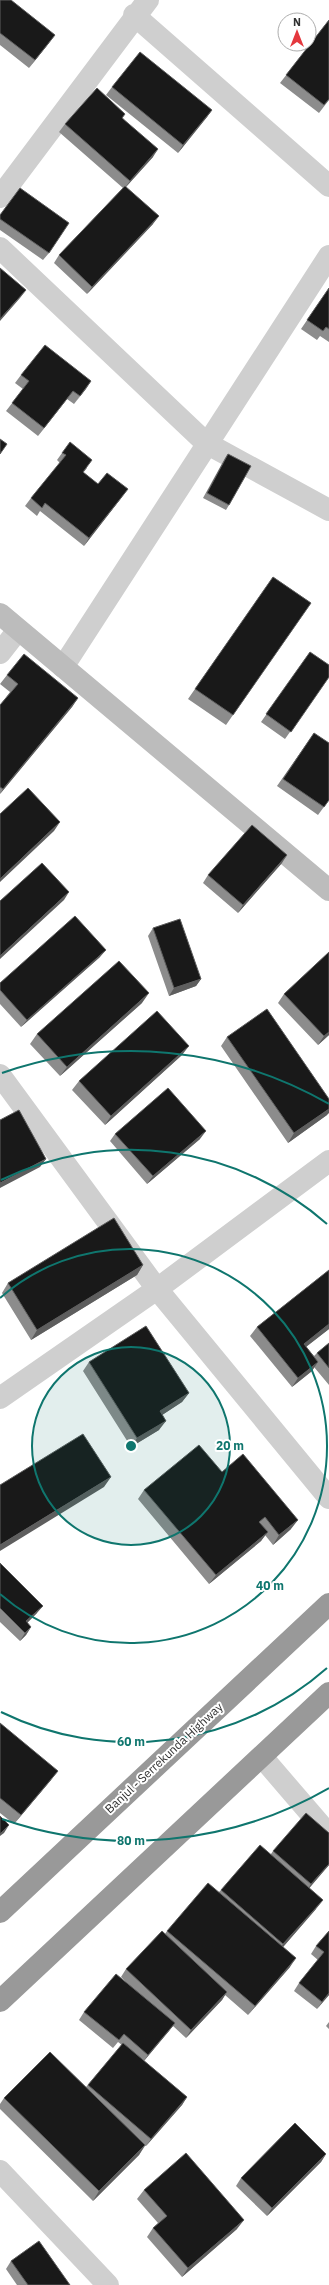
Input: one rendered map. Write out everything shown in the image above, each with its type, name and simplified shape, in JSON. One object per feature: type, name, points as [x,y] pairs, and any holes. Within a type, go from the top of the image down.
[{"type":"highway","name":"Banjul - Serrekunda Highway","points":[[0,1912],[329,1604]]},
{"type":"highway","points":[[0,2001],[329,1693]]},
{"type":"street","points":[[0,197],[141,8],[329,186]]},
{"type":"street","points":[[0,248],[206,443],[329,510]]},
{"type":"street","points":[[63,667],[206,443],[329,256]]},
{"type":"street","points":[[0,614],[329,890]]},
{"type":"street","points":[[0,653],[18,630]]},
{"type":"street","points":[[0,1075],[158,1290],[329,1498]]},
{"type":"street","points":[[0,1398],[158,1290],[329,1161]]},
{"type":"street","points":[[262,1757],[329,1835]]},
{"type":"street","points":[[0,2172],[108,2285]]},
{"type":"building","points":[[0,0],[11,0],[55,35],[35,60],[0,33]]},
{"type":"building","points":[[329,20],[329,99],[324,105],[286,75],[304,52],[317,52],[317,35]]},
{"type":"building","points":[[140,52],[212,110],[183,145],[112,87]]},
{"type":"building","points":[[97,88],[125,114],[122,118],[158,149],[130,181],[65,124]]},
{"type":"building","points":[[125,186],[159,216],[92,287],[59,255]]},
{"type":"building","points":[[20,188],[69,223],[49,253],[0,219],[0,215]]},
{"type":"building","points":[[0,268],[26,290],[0,319]]},
{"type":"building","points":[[329,288],[329,329],[326,327],[323,331],[307,320]]},
{"type":"building","points":[[45,345],[91,381],[80,396],[73,391],[44,428],[12,403],[29,381],[21,375]]},
{"type":"building","points":[[0,439],[7,444],[0,454]]},
{"type":"building","points":[[70,442],[92,460],[83,472],[98,484],[107,473],[128,489],[89,538],[45,503],[42,508],[31,498],[66,455],[62,453]]},
{"type":"building","points":[[228,454],[251,466],[229,505],[207,493]]},
{"type":"building","points":[[273,577],[311,603],[233,715],[195,689]]},
{"type":"building","points":[[310,652],[329,665],[329,677],[291,732],[266,714]]},
{"type":"building","points":[[24,654],[78,698],[3,789],[0,787],[0,705],[18,684],[7,675]]},
{"type":"building","points":[[314,733],[329,743],[329,800],[324,807],[283,779]]},
{"type":"building","points":[[28,788],[60,822],[0,879],[0,814]]},
{"type":"building","points":[[252,825],[287,855],[243,905],[208,875]]},
{"type":"building","points":[[42,863],[69,892],[0,956],[0,901]]},
{"type":"building","points":[[75,916],[106,950],[27,1020],[0,990],[0,983]]},
{"type":"building","points":[[180,919],[201,979],[174,988],[153,928]]},
{"type":"building","points":[[329,952],[329,1032],[324,1036],[284,994]]},
{"type":"building","points":[[119,961],[149,993],[67,1067],[37,1034]]},
{"type":"building","points":[[267,1009],[329,1099],[329,1109],[294,1133],[227,1037]]},
{"type":"building","points":[[157,1011],[189,1046],[111,1116],[79,1081]]},
{"type":"building","points":[[168,1088],[206,1131],[153,1176],[115,1134]]},
{"type":"building","points":[[19,1110],[46,1159],[0,1183],[0,1120]]},
{"type":"building","points":[[114,1218],[143,1265],[37,1330],[8,1283]]},
{"type":"building","points":[[329,1270],[329,1324],[304,1344],[318,1362],[298,1378],[257,1327]]},
{"type":"building","points":[[146,1326],[189,1393],[160,1411],[166,1421],[137,1438],[89,1362]]},
{"type":"building","points":[[329,1343],[329,1368],[317,1353]]},
{"type":"building","points":[[83,1434],[111,1477],[0,1545],[0,1485]]},
{"type":"building","points":[[199,1445],[222,1472],[243,1454],[298,1520],[279,1535],[265,1517],[259,1522],[268,1532],[216,1575],[144,1490]]},
{"type":"building","points":[[0,1563],[43,1606],[26,1621],[31,1627],[25,1633],[0,1608]]},
{"type":"building","points":[[0,1723],[58,1771],[21,1815],[0,1798]]},
{"type":"building","points":[[306,1813],[329,1833],[329,1864],[311,1884],[273,1851]]},
{"type":"building","points":[[0,1816],[9,1825],[0,1834]]},
{"type":"building","points":[[260,1845],[323,1900],[283,1944],[221,1890]]},
{"type":"building","points":[[208,1883],[296,1958],[255,2006],[167,1931]]},
{"type":"building","points":[[162,1931],[227,1992],[191,2030],[126,1969]]},
{"type":"building","points":[[329,1931],[329,1993],[322,2002],[299,1983],[324,1952],[316,1946]]},
{"type":"building","points":[[116,1974],[175,2023],[148,2055],[124,2034],[119,2040],[84,2012]]},
{"type":"building","points":[[123,2043],[187,2097],[151,2139],[88,2085]]},
{"type":"building","points":[[50,2052],[145,2145],[99,2191],[4,2098]]},
{"type":"building","points":[[295,2123],[326,2154],[272,2208],[241,2178]]},
{"type":"building","points":[[186,2153],[244,2220],[188,2268],[153,2228],[167,2216],[144,2190]]},
{"type":"building","points":[[39,2241],[70,2285],[28,2285],[11,2261]]}]
